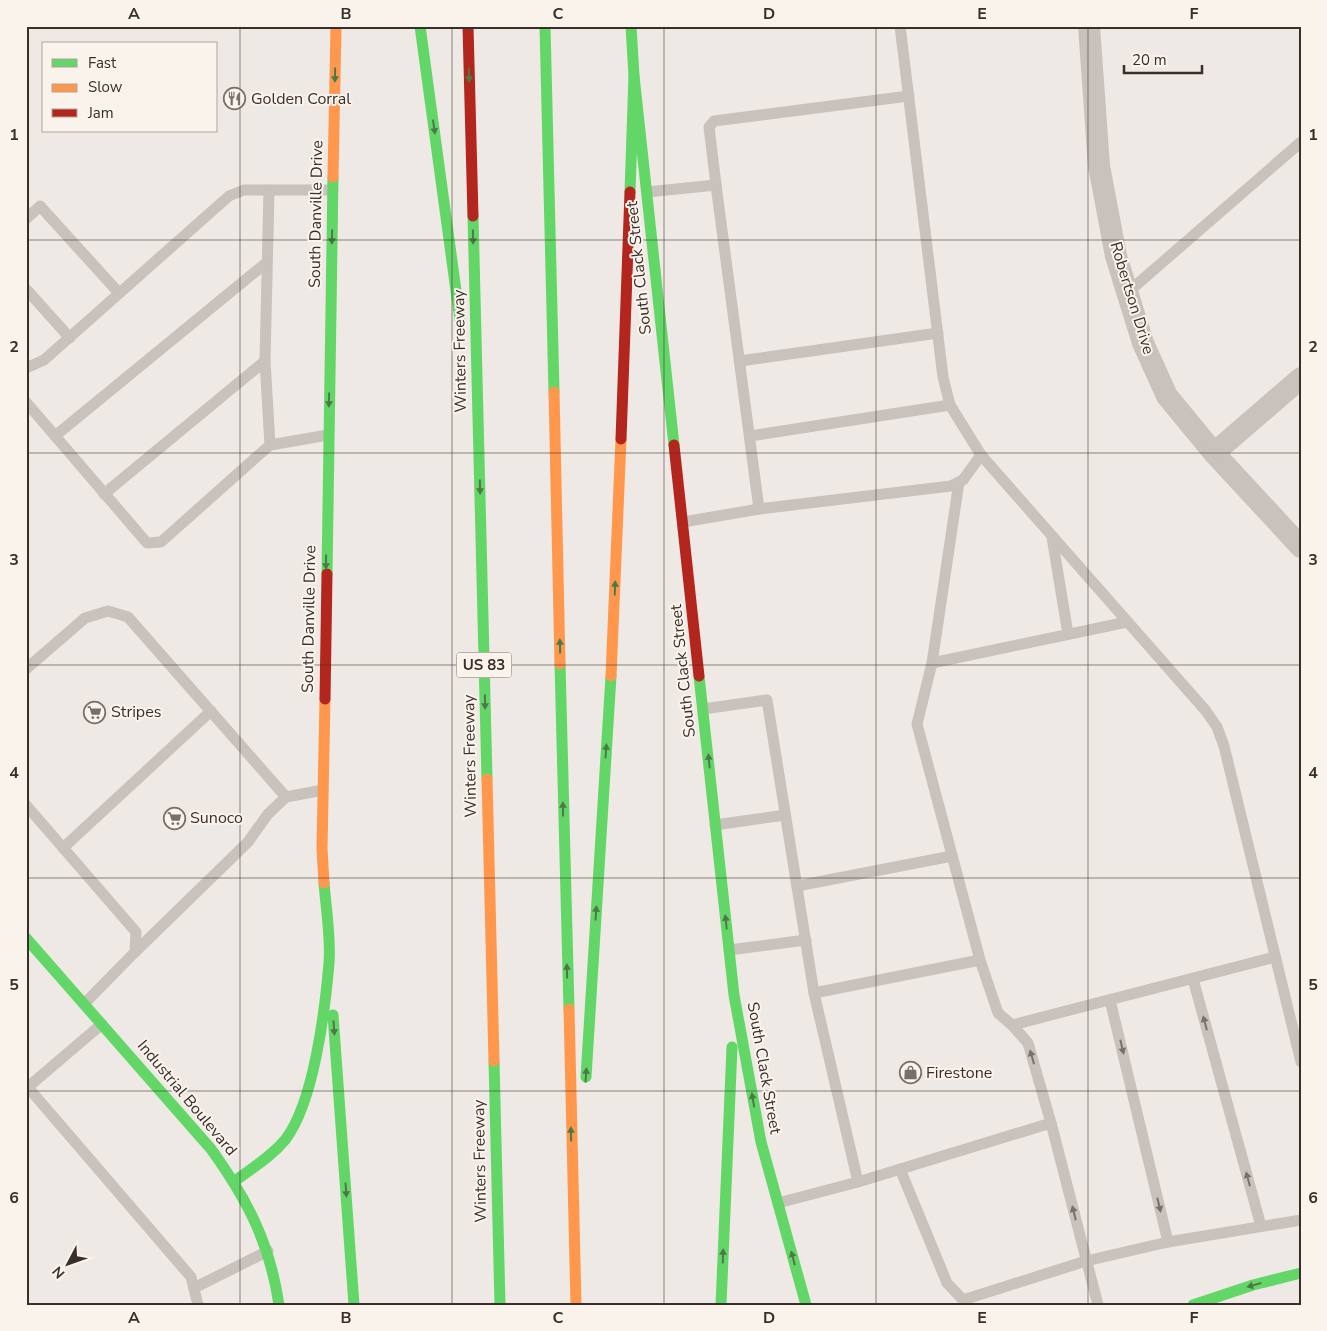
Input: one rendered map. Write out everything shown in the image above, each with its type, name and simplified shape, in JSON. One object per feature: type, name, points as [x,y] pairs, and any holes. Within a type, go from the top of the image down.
[{"type":"main road","name":"South Danville Drive","points":[[235,1181],[273,1153],[286,1138],[302,1111],[318,1044],[329,962],[322,848],[336,26]]},
{"type":"main road","points":[[420,26],[462,329]]},
{"type":"main road","name":"Winters Freeway","points":[[468,26],[500,1305]]},
{"type":"main road","points":[[545,26],[576,1305]]},
{"type":"main road","name":"South Clack Street","points":[[631,26],[634,76],[734,995],[761,1142],[806,1305]]},
{"type":"main road","points":[[585,1084],[613,646],[634,76]]},
{"type":"main road","points":[[464,348],[479,456]]},
{"type":"main road","name":"Industrial Boulevard","points":[[26,938],[211,1149],[235,1181],[257,1219],[269,1250],[279,1305]]},
{"type":"main road","points":[[329,962],[354,1305]]},
{"type":"main road","points":[[721,1305],[734,995]]},
{"type":"main road","points":[[574,1263],[583,1114]]},
{"type":"main road","points":[[1193,1305],[1253,1285],[1301,1273]]},
{"type":"street","name":"Robertson Drive","points":[[1089,26],[1099,166],[1116,256],[1143,343],[1167,396],[1214,453],[1301,547]]},
{"type":"street","points":[[1214,453],[1301,378]]},
{"type":"lane","points":[[900,26],[943,377],[950,405],[981,455],[1206,711],[1217,727],[1301,1062]]},
{"type":"lane","points":[[759,510],[709,127],[714,121],[909,96]]},
{"type":"lane","points":[[1127,293],[1301,142]]},
{"type":"lane","points":[[647,192],[716,185]]},
{"type":"lane","points":[[26,368],[44,360],[70,338],[229,196],[244,190],[333,190]]},
{"type":"lane","points":[[269,190],[265,361],[270,445]]},
{"type":"lane","points":[[26,219],[40,206],[119,293]]},
{"type":"lane","points":[[55,436],[266,263]]},
{"type":"lane","points":[[26,289],[70,338]]},
{"type":"lane","points":[[740,361],[938,333]]},
{"type":"lane","points":[[104,494],[265,361]]},
{"type":"lane","points":[[26,402],[147,543],[161,542],[270,445],[328,435]]},
{"type":"lane","points":[[750,436],[950,405]]},
{"type":"lane","points":[[682,522],[759,510],[951,486],[963,480],[981,455]]},
{"type":"lane","points":[[959,482],[932,663],[917,724],[980,960],[998,1013],[1012,1024],[1028,1043],[1051,1123],[1098,1305]]},
{"type":"lane","points":[[1051,536],[1068,634]]},
{"type":"lane","points":[[26,669],[85,618],[108,611],[128,617],[286,797]]},
{"type":"lane","points":[[932,663],[1127,622]]},
{"type":"lane","points":[[703,709],[767,700],[814,993],[858,1182]]},
{"type":"lane","points":[[63,848],[210,711]]},
{"type":"lane","points":[[84,1004],[248,842],[268,814],[286,797],[323,790]]},
{"type":"lane","points":[[26,805],[136,932],[135,952]]},
{"type":"lane","points":[[716,825],[785,815]]},
{"type":"lane","points":[[797,886],[952,856]]},
{"type":"lane","points":[[729,950],[806,940]]},
{"type":"lane","points":[[1012,1024],[1193,980],[1275,957]]},
{"type":"lane","points":[[814,993],[980,960]]},
{"type":"lane","points":[[1193,980],[1261,1226]]},
{"type":"lane","points":[[1110,1000],[1168,1242]]},
{"type":"lane","points":[[102,1024],[27,1086],[191,1277],[198,1305]]},
{"type":"lane","points":[[778,1203],[858,1182],[1051,1123]]},
{"type":"lane","points":[[900,1169],[948,1283],[963,1300],[1086,1261],[1168,1242],[1301,1220]]},
{"type":"lane","points":[[194,1288],[269,1250]]},
{"type":"traffic: fast","points":[[420,26],[460,320]]},
{"type":"traffic: fast","points":[[545,26],[554,392]]},
{"type":"traffic: fast","points":[[631,26],[634,76],[674,445]]},
{"type":"traffic: fast","points":[[630,192],[634,76]]},
{"type":"traffic: fast","points":[[327,574],[333,177]]},
{"type":"traffic: fast","points":[[473,216],[487,779]]},
{"type":"traffic: fast","points":[[560,664],[569,1009]]},
{"type":"traffic: fast","points":[[586,1077],[611,676]]},
{"type":"traffic: fast","points":[[699,676],[734,995],[761,1142],[806,1305]]},
{"type":"traffic: fast","points":[[235,1181],[268,1157],[285,1140],[295,1124],[311,1080],[325,1005],[329,963],[329,933],[324,883]]},
{"type":"traffic: fast","points":[[26,938],[211,1149],[236,1186],[255,1222],[270,1262],[279,1305]]},
{"type":"traffic: fast","points":[[333,1015],[354,1305]]},
{"type":"traffic: fast","points":[[721,1305],[732,1047]]},
{"type":"traffic: fast","points":[[494,1061],[500,1305]]},
{"type":"traffic: fast","points":[[1193,1305],[1253,1285],[1301,1273]]},
{"type":"traffic: slow","points":[[333,177],[336,26]]},
{"type":"traffic: slow","points":[[554,392],[560,664]]},
{"type":"traffic: slow","points":[[611,676],[621,439]]},
{"type":"traffic: slow","points":[[324,883],[322,848],[325,699]]},
{"type":"traffic: slow","points":[[487,779],[494,1061]]},
{"type":"traffic: slow","points":[[569,1009],[576,1305]]},
{"type":"traffic: jam","points":[[468,26],[473,216]]},
{"type":"traffic: jam","points":[[621,439],[630,192]]},
{"type":"traffic: jam","points":[[674,445],[699,676]]},
{"type":"traffic: jam","points":[[325,699],[327,574]]},
{"type":"place","name":"Golden Corral","points":[[235,99]]},
{"type":"place","name":"Stripes","points":[[95,712]]},
{"type":"place","name":"Sunoco","points":[[174,818]]},
{"type":"place","name":"Firestone","points":[[910,1073]]}]
